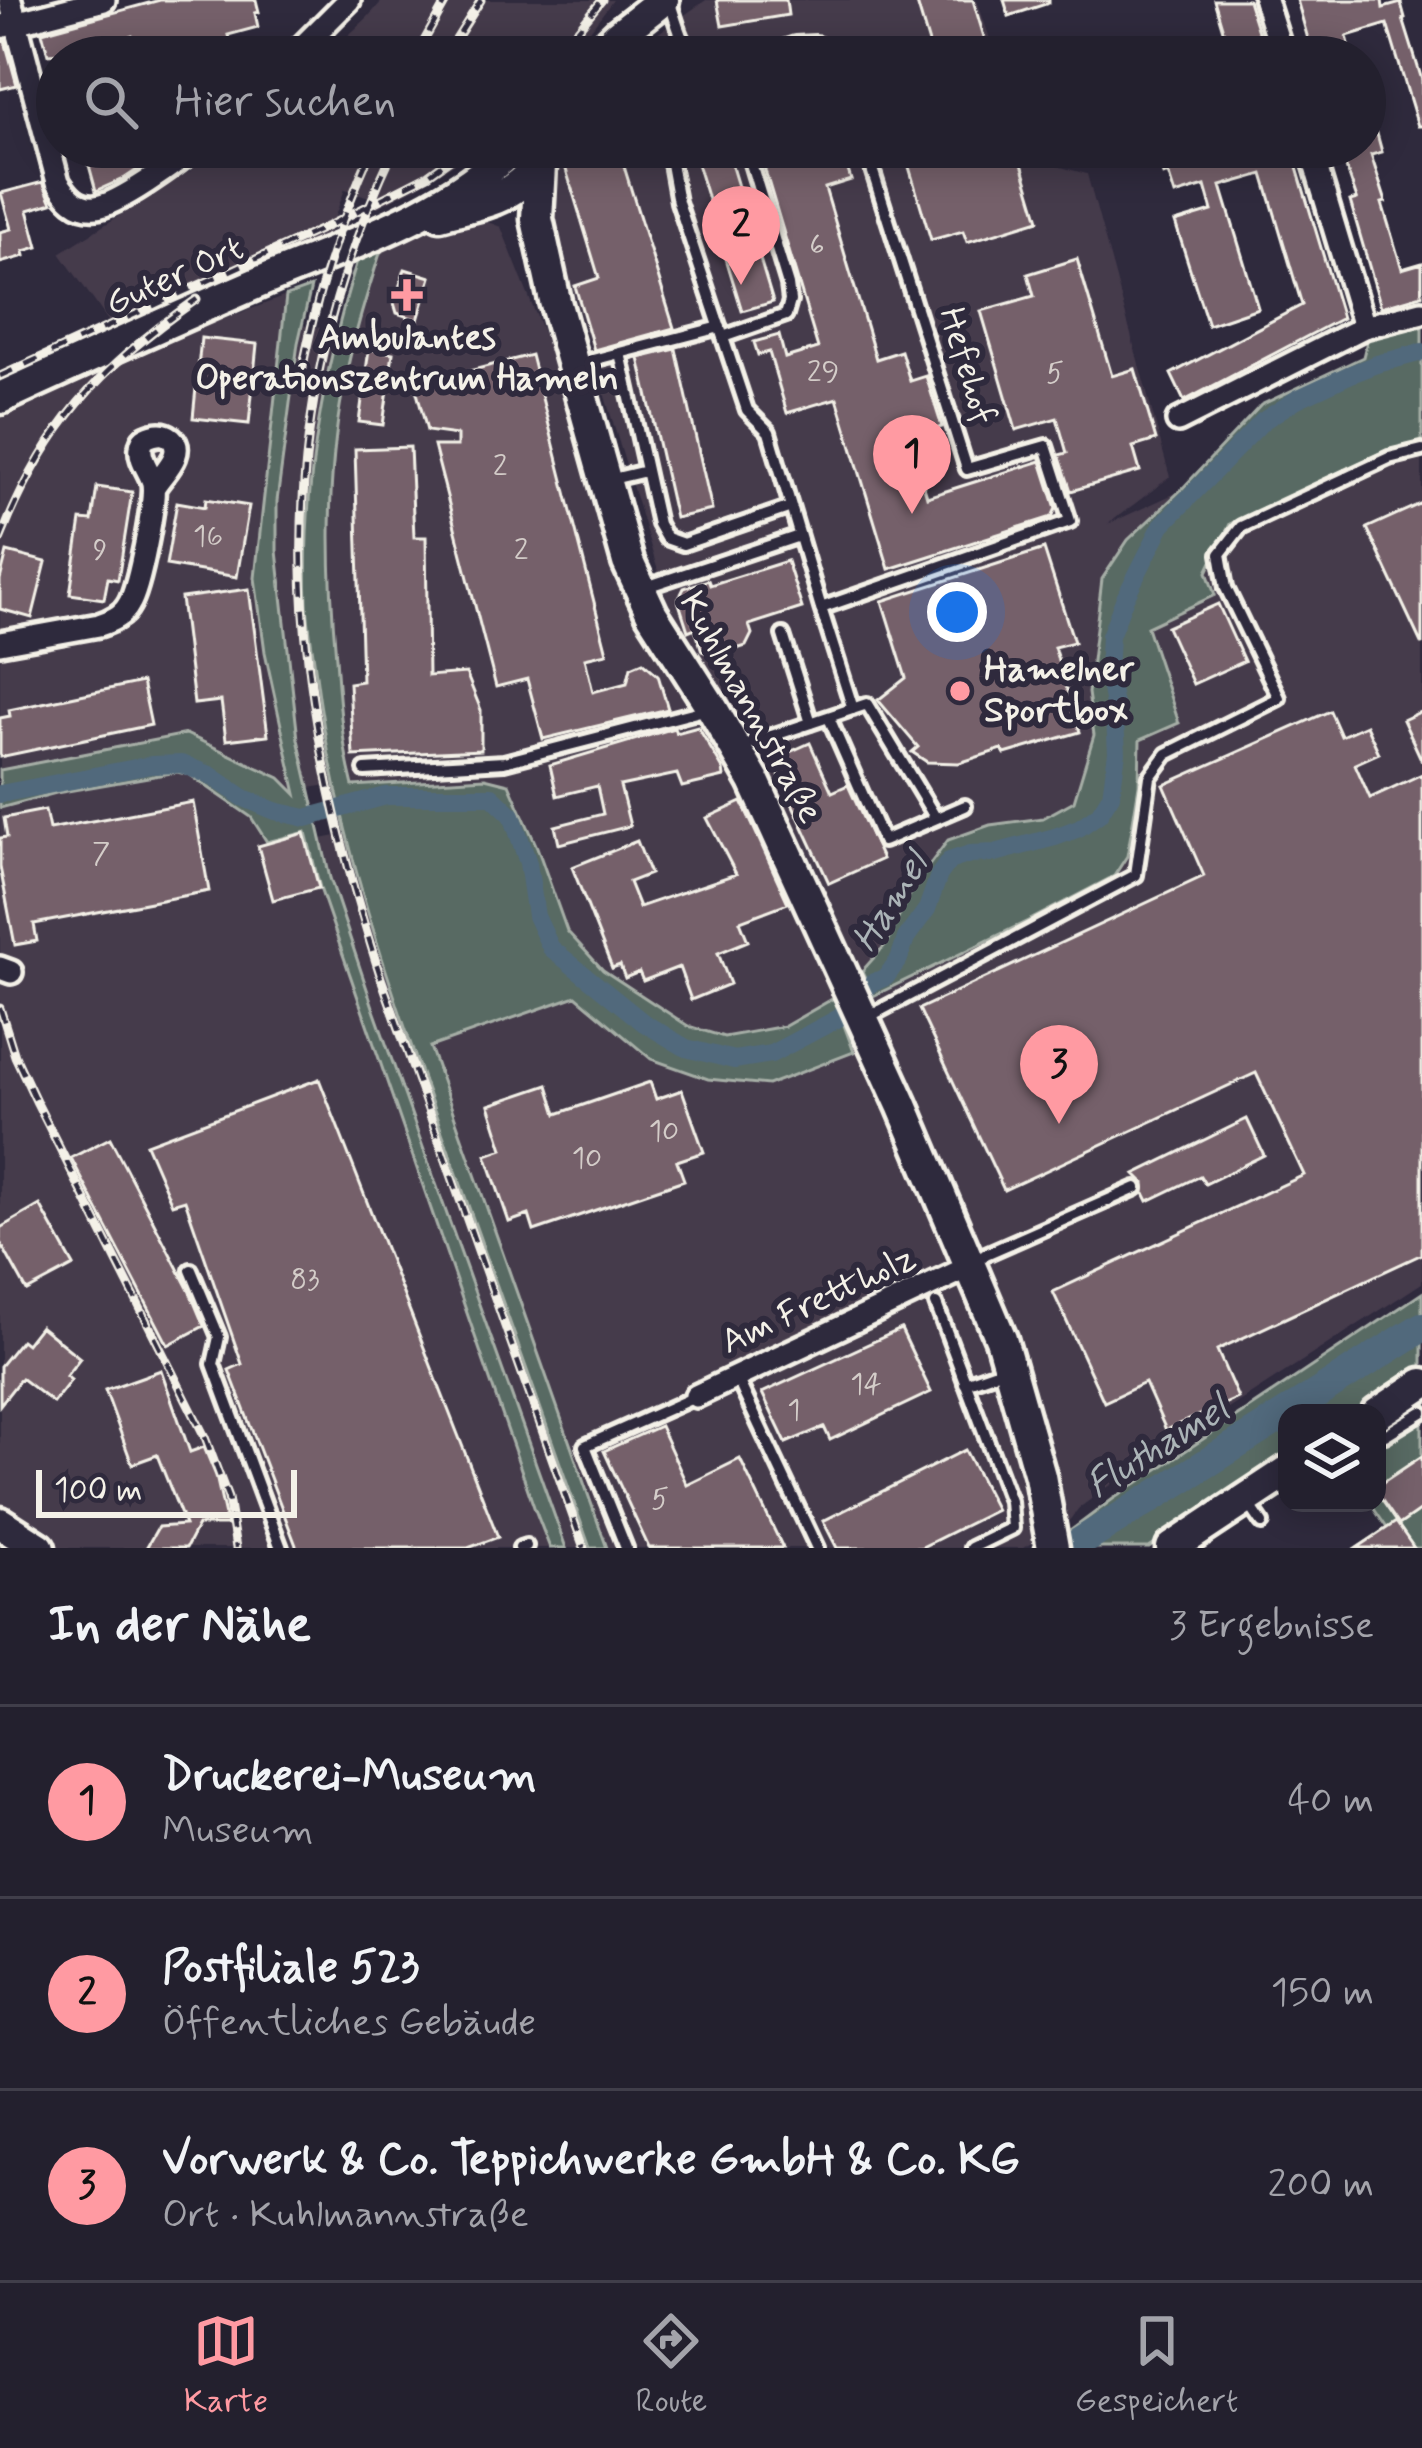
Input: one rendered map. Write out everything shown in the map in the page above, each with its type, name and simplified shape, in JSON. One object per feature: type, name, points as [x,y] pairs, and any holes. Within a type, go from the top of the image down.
[{"type":"main road","points":[[613,36],[636,10],[665,0]]},
{"type":"main road","points":[[476,195],[495,168]]},
{"type":"main road","points":[[515,187],[522,168]]},
{"type":"main road","name":"Kuhlmannstraße","points":[[529,168],[527,222],[574,364],[618,531],[640,589],[664,636],[736,748],[771,818],[971,1266],[1010,1368],[1040,1476],[1052,1543]]},
{"type":"main road","points":[[494,181],[515,187],[526,198],[527,222],[476,195],[494,181]]},
{"type":"main road","name":"Guter Ort","points":[[0,398],[382,230],[459,209],[476,195]]},
{"type":"main road","points":[[1386,1408],[1422,1384]]},
{"type":"main road","points":[[1172,1548],[1254,1510],[1278,1482]]},
{"type":"main road","points":[[0,1522],[39,1548]]},
{"type":"street","points":[[10,0],[8,25],[36,113]]},
{"type":"street","points":[[8,25],[104,0]]},
{"type":"street","points":[[313,36],[349,0]]},
{"type":"street","points":[[1265,0],[1276,36]]},
{"type":"street","points":[[54,168],[68,198],[98,207],[167,168]]},
{"type":"street","points":[[1316,168],[1364,327]]},
{"type":"street","points":[[1178,421],[1364,327],[1422,312]]},
{"type":"street","points":[[0,643],[99,625],[125,611],[136,587],[154,487]]},
{"type":"street","name":"Am Frettholz","points":[[696,1396],[971,1266]]},
{"type":"lane","points":[[665,0],[681,36]]},
{"type":"lane","points":[[672,168],[678,202],[747,410],[769,431],[853,709]]},
{"type":"lane","points":[[574,364],[786,315],[788,285],[752,168]]},
{"type":"lane","name":"Hefehof","points":[[821,608],[1070,521],[1046,446],[967,470],[873,168]]},
{"type":"lane","points":[[620,353],[658,524],[672,542],[683,544],[791,507]]},
{"type":"lane","points":[[856,1004],[1136,875],[1150,777],[1167,754],[1279,698],[1226,588],[1220,554],[1241,527],[1389,458],[1422,450]]},
{"type":"lane","points":[[605,481],[646,470]]},
{"type":"lane","points":[[640,589],[799,536]]},
{"type":"lane","points":[[783,635],[812,723]]},
{"type":"lane","points":[[736,748],[867,704],[935,817]]},
{"type":"lane","points":[[365,770],[504,762],[712,708]]},
{"type":"lane","points":[[829,718],[883,841],[965,806]]},
{"type":"lane","points":[[971,1266],[986,1254],[1136,1188]]},
{"type":"lane","points":[[190,1270],[219,1337],[213,1364],[281,1548]]},
{"type":"lane","points":[[936,1304],[1010,1501],[1012,1528],[971,1548]]},
{"type":"lane","points":[[965,1382],[1010,1368]]},
{"type":"lane","points":[[736,1376],[817,1548]]},
{"type":"lane","points":[[626,1548],[585,1445],[696,1396]]},
{"type":"lane","points":[[1386,1434],[1422,1412]]},
{"type":"shaded area","points":[[383,0],[613,0],[586,36],[348,36]]},
{"type":"shaded area","points":[[706,0],[977,0],[989,36],[654,36]]},
{"type":"shaded area","points":[[448,168],[376,208],[378,200],[345,189],[327,238],[116,332],[60,253],[190,171]]},
{"type":"shaded area","points":[[556,168],[1065,168],[1087,174],[1170,477],[1108,524],[1180,491],[1128,540],[1088,693],[1094,735],[1074,802],[1043,818],[990,825],[948,840],[905,903],[888,942],[860,973],[766,769],[669,607],[548,209]]},
{"type":"shaded area","points":[[477,218],[501,227],[560,375],[616,575],[749,797],[834,998],[785,1026],[724,1037],[688,1026],[603,970],[567,931],[509,784],[353,786],[346,760],[331,601],[330,516],[342,391],[382,247],[455,220]]},
{"type":"shaded area","points":[[286,296],[255,578],[265,652],[297,797],[186,734],[0,770],[0,415],[140,350]]},
{"type":"shaded area","points":[[302,325],[335,330],[314,446],[307,605],[335,784],[309,788],[298,739],[277,551],[277,501]]},
{"type":"shaded area","points":[[1422,445],[1422,1283],[1105,1489],[1068,1522],[1023,1548],[607,1548],[430,1047],[576,996],[627,1040],[853,1051],[844,1024],[873,996],[1114,876],[1127,856],[1139,785],[1140,739],[1178,723],[1147,627],[1207,572],[1229,524],[1387,450]]},
{"type":"shaded area","points":[[177,772],[190,775],[251,817],[267,842],[306,832],[320,888],[550,1548],[0,1548],[0,808]]},
{"type":"shaded area","points":[[346,834],[395,1002],[590,1548],[566,1548],[374,1010],[321,839]]},
{"type":"green space","points":[[382,247],[347,372],[331,490],[333,625],[353,786],[485,778],[509,784],[567,931],[603,970],[688,1026],[724,1037],[785,1026],[834,998],[854,1052],[768,1085],[708,1079],[651,1059],[576,996],[430,1047],[607,1548],[590,1548],[406,1030],[368,914],[325,736],[307,603],[312,470],[335,340],[359,254]]},
{"type":"green space","points":[[311,287],[298,343],[277,501],[277,551],[298,739],[330,878],[566,1548],[550,1548],[534,1507],[320,888],[306,832],[267,842],[251,817],[190,775],[177,772],[0,808],[0,770],[186,734],[280,778],[296,794],[265,652],[255,578],[286,296]]},
{"type":"green space","points":[[1422,317],[1422,445],[1387,450],[1230,524],[1207,572],[1215,595],[1147,627],[1179,723],[1140,740],[1139,785],[1127,856],[1114,876],[873,996],[862,971],[888,942],[905,903],[948,840],[990,825],[1043,818],[1074,801],[1094,735],[1088,693],[1102,579],[1128,540],[1261,405],[1363,357],[1369,333]]},
{"type":"green space","points":[[1422,1293],[1422,1371],[1370,1404],[1278,1404],[1278,1463],[1149,1548],[1071,1548],[1070,1531]]},
{"type":"green space","points":[[1422,1417],[1422,1548],[1357,1548],[1387,1528],[1376,1512],[1386,1512],[1386,1442]]},
{"type":"building","points":[[160,0],[256,0],[259,12],[255,13],[258,27],[228,36],[43,36],[42,32]]},
{"type":"building","points":[[717,0],[786,0],[788,15],[722,26]]},
{"type":"building","points":[[916,0],[973,0],[984,36],[927,36]]},
{"type":"building","points":[[1004,0],[1049,0],[1049,3],[1009,16]]},
{"type":"building","points":[[1214,0],[1248,0],[1259,36],[1225,36]]},
{"type":"building","points":[[1297,0],[1382,0],[1383,8],[1401,3],[1422,80],[1422,126],[1418,126],[1387,24],[1347,36],[1307,36]]},
{"type":"building","points":[[5,41],[17,85],[0,89],[0,42]]},
{"type":"building","points":[[90,168],[140,168],[125,178],[96,191]]},
{"type":"building","points":[[566,168],[624,168],[674,328],[594,350],[575,286],[599,278]]},
{"type":"building","points":[[698,168],[732,168],[773,302],[742,311]]},
{"type":"building","points":[[764,168],[847,168],[851,180],[825,188],[876,359],[901,351],[910,381],[926,376],[942,427],[909,437],[927,497],[1041,461],[1056,508],[1052,517],[889,569],[837,398],[787,413],[769,352],[758,355],[754,342],[779,335],[785,358],[818,348]]},
{"type":"building","points":[[909,168],[1023,168],[1039,220],[967,242],[963,231],[931,240]]},
{"type":"building","points":[[1161,168],[1297,168],[1342,318],[1184,401],[1171,374],[1302,305],[1263,174],[1221,186],[1258,308],[1208,325],[1175,222],[1212,211],[1205,186],[1175,195],[1168,173],[1163,175]]},
{"type":"building","points":[[1346,168],[1375,168],[1402,269],[1422,263],[1422,295],[1381,307],[1350,201],[1357,199]]},
{"type":"building","points":[[43,182],[52,203],[28,210],[38,247],[0,263],[0,232],[11,229],[1,193]]},
{"type":"building","points":[[1077,259],[1112,376],[1135,369],[1156,440],[1133,447],[1140,471],[1071,491],[1059,455],[1067,453],[1057,418],[1016,430],[981,311],[1034,296],[1028,274]]},
{"type":"building","points":[[405,269],[431,277],[418,320],[397,313],[394,303]]},
{"type":"building","points":[[201,338],[257,344],[249,424],[193,418]]},
{"type":"building","points":[[369,349],[393,353],[383,425],[359,422]]},
{"type":"building","points":[[676,349],[712,510],[675,518],[639,358]]},
{"type":"building","points":[[531,355],[607,653],[585,658],[593,692],[627,683],[631,667],[643,662],[658,675],[668,709],[543,739],[527,679],[496,687],[434,446],[457,446],[457,435],[427,431],[415,385]]},
{"type":"building","points":[[410,447],[414,537],[426,537],[428,676],[466,673],[481,710],[481,750],[353,756],[349,683],[362,681],[355,449]]},
{"type":"building","points":[[97,487],[132,492],[118,580],[108,578],[104,599],[70,594],[81,520],[92,521]]},
{"type":"building","points":[[206,499],[249,506],[237,577],[166,565],[177,502],[205,507]]},
{"type":"building","points":[[1422,503],[1422,645],[1367,528]]},
{"type":"building","points":[[1044,549],[1074,642],[1054,647],[1080,732],[1005,754],[1002,749],[959,763],[927,762],[912,752],[918,747],[878,700],[906,678],[882,601]]},
{"type":"building","points":[[7,552],[46,562],[32,618],[0,609]]},
{"type":"building","points":[[787,561],[802,608],[749,625],[752,634],[746,646],[715,656],[702,651],[695,628],[688,631],[678,600],[684,588],[708,580],[710,585]]},
{"type":"building","points":[[249,589],[268,735],[226,740],[221,701],[194,704],[181,598]]},
{"type":"building","points":[[1218,604],[1244,661],[1193,684],[1167,627]]},
{"type":"building","points":[[142,682],[151,725],[0,757],[0,718],[10,716],[9,710]]},
{"type":"building","points":[[1330,711],[1341,736],[1366,725],[1379,753],[1355,764],[1370,798],[1422,774],[1422,1254],[1217,1350],[1238,1398],[1166,1430],[1145,1383],[1104,1402],[1053,1292],[1304,1175],[1256,1073],[1004,1190],[919,1009],[1204,876],[1164,785]]},
{"type":"building","points":[[1422,711],[1422,761],[1403,720]]},
{"type":"building","points":[[698,727],[724,777],[682,787],[677,774],[620,786],[630,826],[559,844],[555,826],[603,814],[597,786],[557,796],[550,765],[674,728],[676,733]]},
{"type":"building","points":[[810,743],[832,792],[848,785],[882,859],[829,883],[772,760]]},
{"type":"building","points":[[193,802],[209,891],[34,924],[37,941],[15,945],[0,867],[0,838],[7,837],[4,818],[45,810],[49,829]]},
{"type":"building","points":[[742,802],[788,903],[740,921],[748,941],[718,953],[730,984],[691,1000],[679,967],[643,981],[639,972],[625,978],[620,965],[612,968],[572,867],[637,841],[650,874],[629,882],[639,907],[736,874],[707,818]]},
{"type":"building","points":[[304,833],[319,888],[273,900],[258,846]]},
{"type":"building","points":[[319,1079],[498,1537],[468,1548],[297,1548],[229,1370],[242,1364],[185,1200],[172,1204],[146,1144]]},
{"type":"building","points":[[650,1082],[656,1099],[682,1090],[704,1152],[677,1161],[684,1180],[534,1231],[529,1215],[509,1222],[486,1155],[503,1149],[489,1105],[548,1085],[557,1114]]},
{"type":"building","points":[[1247,1119],[1264,1155],[1205,1184],[1200,1176],[1148,1201],[1144,1183],[1135,1174]]},
{"type":"building","points":[[110,1138],[204,1326],[168,1345],[71,1158]]},
{"type":"building","points":[[40,1205],[74,1266],[27,1291],[0,1242],[0,1228]]},
{"type":"building","points":[[40,1326],[80,1358],[66,1376],[71,1380],[53,1403],[21,1378],[0,1405],[0,1366]]},
{"type":"building","points":[[901,1329],[931,1392],[830,1440],[824,1427],[786,1443],[762,1393]]},
{"type":"building","points":[[161,1370],[190,1452],[204,1447],[227,1525],[198,1525],[186,1548],[146,1548],[158,1527],[185,1525],[157,1455],[132,1464],[105,1390]]},
{"type":"building","points":[[660,1426],[687,1485],[740,1459],[783,1548],[649,1548],[604,1451]]},
{"type":"building","points":[[965,1450],[996,1510],[920,1548],[837,1548],[823,1521]]},
{"type":"building","points":[[1422,1456],[1422,1509],[1399,1525],[1386,1506],[1386,1480]]},
{"type":"building","points":[[1396,1522],[1414,1548],[1357,1548]]},
{"type":"waterway","name":"Hamel","points":[[0,794],[151,765],[181,764],[210,775],[244,798],[306,818],[386,796],[492,796],[512,815],[528,863],[536,916],[551,948],[644,1023],[686,1048],[734,1060],[771,1054],[837,1019],[872,983],[886,977],[949,861],[1055,837],[1099,814],[1111,795],[1117,752],[1108,674],[1110,636],[1162,525],[1263,421],[1351,374],[1422,352]]},
{"type":"waterway","name":"Fluthamel","points":[[1301,1404],[1422,1327]]},
{"type":"waterway","name":"Fluthamel","points":[[1071,1548],[1278,1419]]},
{"type":"railway","points":[[427,36],[447,0]]},
{"type":"railway","points":[[458,36],[481,0]]},
{"type":"railway","points":[[572,36],[602,0]]},
{"type":"railway","points":[[299,388],[328,265],[364,168]]},
{"type":"railway","points":[[386,168],[351,253],[322,356],[306,459],[302,560],[308,662],[324,765],[381,978],[584,1548]]},
{"type":"railway","points":[[0,376],[328,226],[438,168]]},
{"type":"railway","points":[[0,540],[36,464],[78,403],[131,350],[197,299]]},
{"type":"railway","points":[[0,1008],[37,1103],[205,1437],[228,1498],[236,1548]]},
{"type":"place","name":"Postfiliale 523","points":[[741,285]]},
{"type":"place","name":"Ambulantes Operationszentrum Hameln","points":[[407,295]]},
{"type":"place","name":"Druckerei-Museum","points":[[912,514]]},
{"type":"place","name":"Hamelner Sportbox","points":[[960,691]]},
{"type":"place","name":"Vorwerk & Co. Teppichwerke GmbH & Co. KG","points":[[1059,1124]]}]
